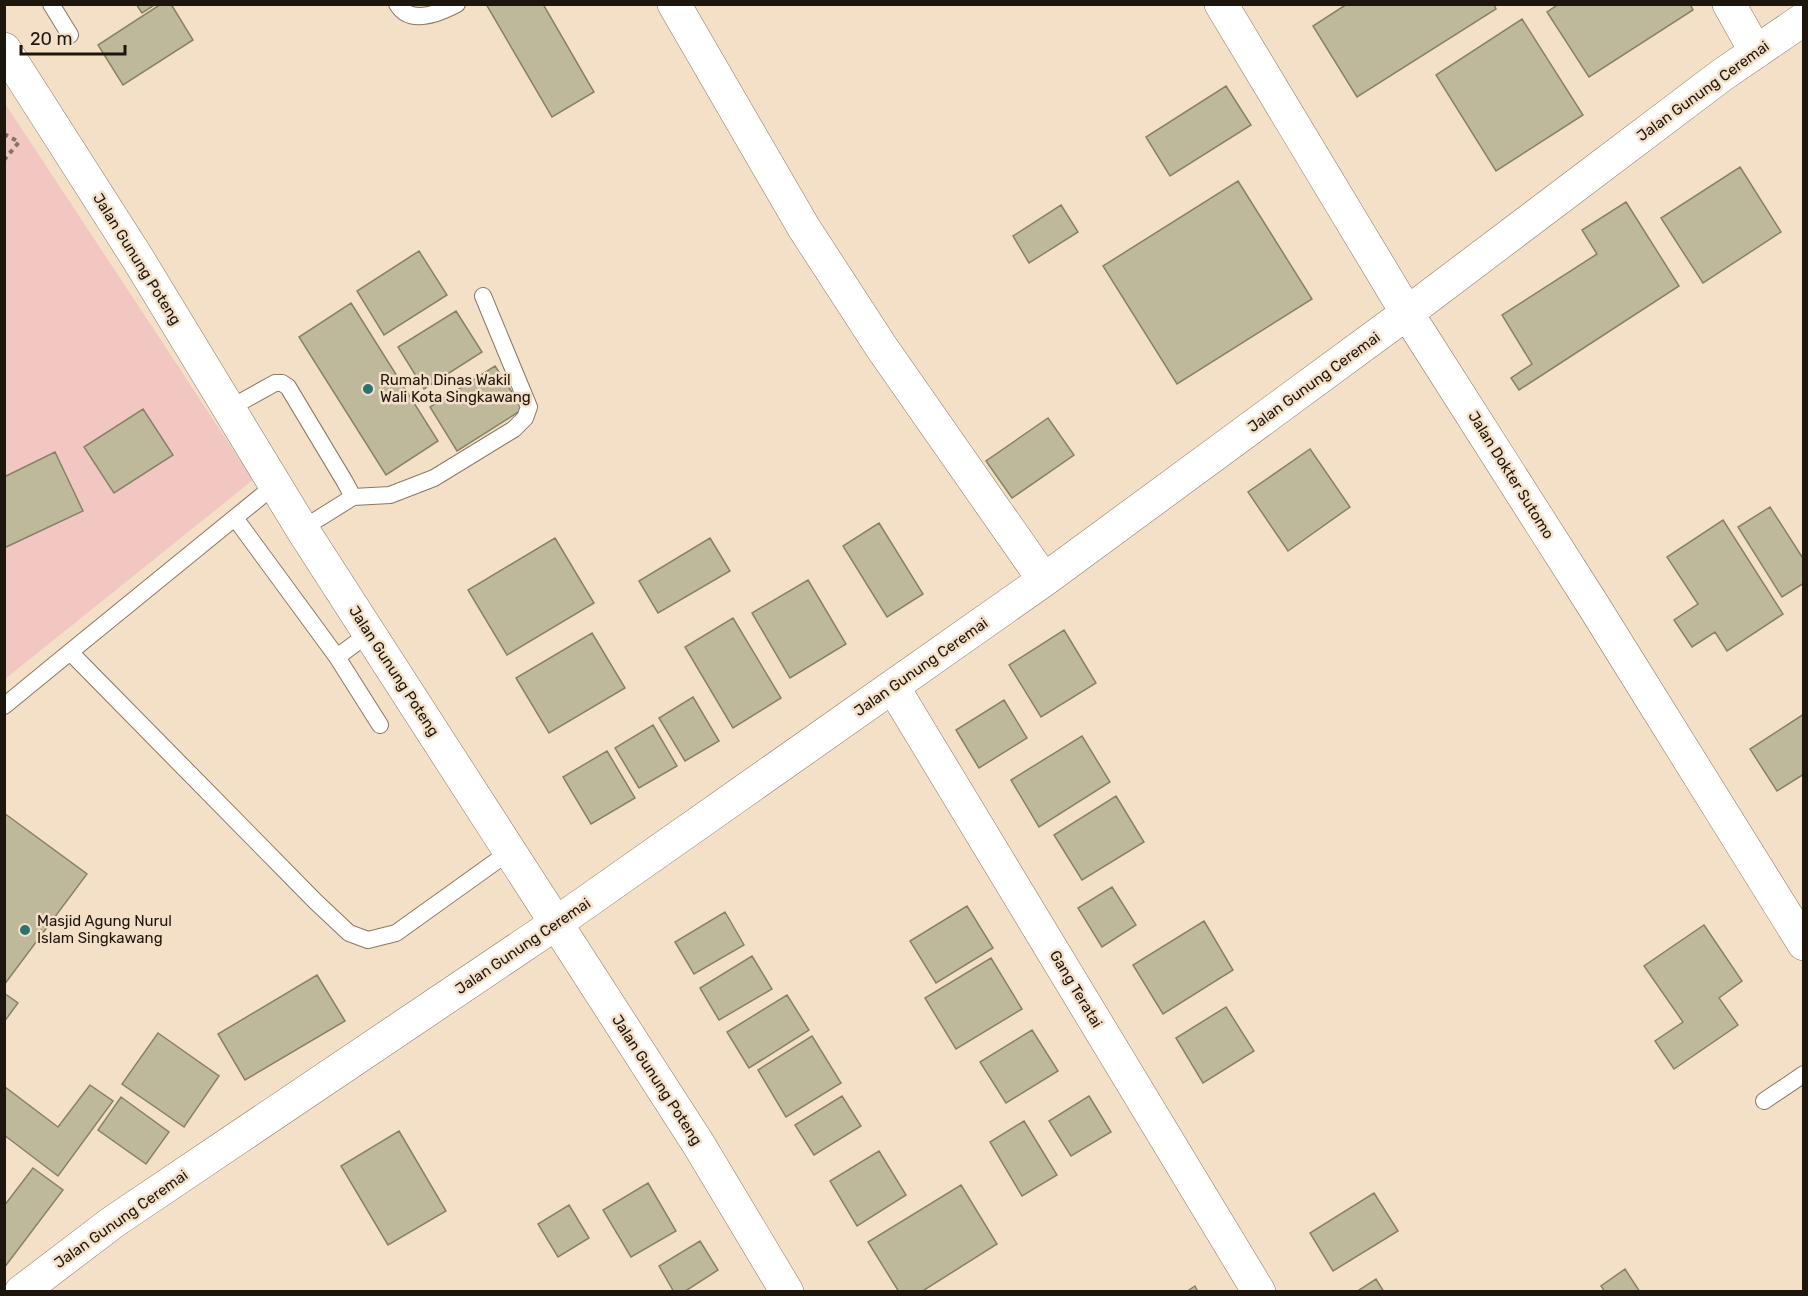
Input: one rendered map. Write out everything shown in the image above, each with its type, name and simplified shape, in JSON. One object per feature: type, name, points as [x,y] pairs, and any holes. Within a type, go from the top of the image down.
[{"type":"street","points":[[674,4],[804,228],[882,348],[1044,580]]},
{"type":"street","name":"Jalan Dokter Sutomo","points":[[1221,4],[1407,313],[1593,605],[1803,944]]},
{"type":"street","points":[[1729,4],[1756,52]]},
{"type":"street","name":"Jalan Gunung Ceremai","points":[[21,1292],[123,1215],[555,924],[1044,580],[1407,313],[1722,75],[1803,19]]},
{"type":"street","name":"Jalan Gunung Poteng","points":[[4,49],[230,408],[302,529],[699,1145],[787,1292]]},
{"type":"street","name":"Gang Teratai","points":[[893,687],[1259,1292]]},
{"type":"lane","points":[[51,4],[70,35]]},
{"type":"lane","points":[[397,4],[400,10],[411,15],[425,16],[444,12],[457,4]]},
{"type":"lane","points":[[302,529],[353,497],[390,495],[434,478],[514,429],[525,418],[529,407],[483,296]]},
{"type":"lane","points":[[230,408],[275,383],[282,383],[288,387],[353,497]]},
{"type":"lane","points":[[4,706],[275,485]]},
{"type":"lane","points":[[235,518],[337,657],[380,724]]},
{"type":"lane","points":[[337,657],[356,643],[371,636]]},
{"type":"lane","points":[[70,652],[349,933],[368,940],[396,933],[509,852]]},
{"type":"lane","points":[[1764,1101],[1803,1074]]},
{"type":"path","points":[[4,134],[19,142],[4,160]]},
{"type":"shaded area","points":[[4,102],[253,480],[5,679],[4,679]]},
{"type":"building","points":[[136,4],[156,4],[142,13]]},
{"type":"building","points":[[136,4],[156,4],[142,13]]},
{"type":"building","points":[[161,4],[171,4],[193,40],[123,85],[98,45]]},
{"type":"building","points":[[486,4],[543,4],[594,92],[552,117]]},
{"type":"building","points":[[1347,4],[1494,4],[1496,9],[1357,97],[1313,26]]},
{"type":"building","points":[[1559,4],[1690,4],[1693,10],[1589,77],[1547,12]]},
{"type":"building","points":[[1522,19],[1583,115],[1496,171],[1436,75]]},
{"type":"building","points":[[1226,86],[1251,125],[1170,176],[1146,137]]},
{"type":"building","points":[[1740,167],[1781,232],[1703,283],[1661,218]]},
{"type":"building","points":[[1238,181],[1312,299],[1177,384],[1103,266]]},
{"type":"building","points":[[1626,202],[1679,286],[1519,390],[1511,378],[1532,364],[1502,315],[1597,254],[1582,230]]},
{"type":"building","points":[[1061,205],[1078,232],[1029,263],[1013,236]]},
{"type":"building","name":"Rumah Dinas Wakil Wali Kota Singkawang","points":[[419,251],[447,295],[384,335],[357,291]]},
{"type":"building","name":"Rumah Dinas Wakil Wali Kota Singkawang","points":[[419,251],[447,295],[384,335],[357,291]]},
{"type":"building","name":"Rumah Dinas Wakil Wali Kota Singkawang","points":[[351,303],[438,441],[386,475],[299,337]]},
{"type":"building","name":"Rumah Dinas Wakil Wali Kota Singkawang","points":[[351,303],[438,441],[386,475],[299,337]]},
{"type":"building","name":"Rumah Dinas Wakil Wali Kota Singkawang","points":[[456,311],[482,352],[424,389],[398,347]]},
{"type":"building","name":"Rumah Dinas Wakil Wali Kota Singkawang","points":[[456,311],[482,352],[424,389],[398,347]]},
{"type":"building","name":"Rumah Dinas Wakil Wali Kota Singkawang","points":[[495,366],[523,409],[457,451],[430,407]]},
{"type":"building","name":"Rumah Dinas Wakil Wali Kota Singkawang","points":[[495,366],[523,409],[457,451],[430,407]]},
{"type":"building","points":[[143,409],[173,455],[114,493],[84,447]]},
{"type":"building","points":[[1048,418],[1074,455],[1012,498],[986,461]]},
{"type":"building","points":[[1310,449],[1350,507],[1288,551],[1248,492]]},
{"type":"building","points":[[55,452],[83,511],[4,548],[4,477]]},
{"type":"building","points":[[1770,507],[1804,560],[1804,583],[1782,597],[1738,527]]},
{"type":"building","points":[[1723,520],[1783,614],[1727,651],[1715,632],[1692,647],[1674,620],[1698,604],[1667,557]]},
{"type":"building","points":[[879,523],[923,594],[887,617],[843,546]]},
{"type":"building","points":[[555,538],[594,603],[507,655],[468,590]]},
{"type":"building","points":[[710,538],[730,571],[658,613],[639,581]]},
{"type":"building","points":[[808,580],[846,644],[790,678],[752,613]]},
{"type":"building","points":[[733,618],[781,698],[733,728],[685,647]]},
{"type":"building","points":[[1064,630],[1096,683],[1041,717],[1009,665]]},
{"type":"building","points":[[592,633],[625,688],[549,733],[516,678]]},
{"type":"building","points":[[693,697],[719,741],[685,761],[659,718]]},
{"type":"building","points":[[1004,700],[1027,738],[979,768],[956,730]]},
{"type":"building","points":[[1804,714],[1804,774],[1777,791],[1750,749]]},
{"type":"building","points":[[653,725],[677,766],[639,788],[615,748]]},
{"type":"building","points":[[1082,736],[1110,782],[1039,827],[1011,780]]},
{"type":"building","points":[[607,751],[635,798],[591,824],[563,777]]},
{"type":"building","points":[[1116,796],[1144,842],[1082,880],[1054,835]]},
{"type":"building","name":"Masjid Agung Nurul Islam Singkawang","points":[[4,813],[87,874],[4,985]]},
{"type":"building","points":[[1112,887],[1136,925],[1102,947],[1078,908]]},
{"type":"building","points":[[967,906],[993,948],[936,983],[910,941]]},
{"type":"building","points":[[725,912],[744,945],[694,974],[675,942]]},
{"type":"building","points":[[1204,921],[1233,970],[1163,1014],[1133,965]]},
{"type":"building","points":[[1704,925],[1742,981],[1719,998],[1738,1025],[1674,1069],[1655,1041],[1683,1022],[1644,966]]},
{"type":"building","points":[[752,956],[772,989],[719,1020],[700,988]]},
{"type":"building","points":[[991,958],[1022,1009],[956,1049],[925,998]]},
{"type":"building","points":[[317,975],[345,1021],[245,1080],[218,1034]]},
{"type":"building","points":[[4,993],[18,1003],[4,1022]]},
{"type":"building","points":[[787,995],[809,1030],[749,1068],[727,1032]]},
{"type":"building","points":[[1226,1007],[1254,1051],[1203,1083],[1176,1038]]},
{"type":"building","points":[[1032,1030],[1058,1071],[1006,1103],[980,1062]]},
{"type":"building","points":[[158,1033],[219,1076],[184,1127],[122,1084]]},
{"type":"building","points":[[812,1036],[841,1083],[786,1117],[758,1070]]},
{"type":"building","points":[[90,1085],[113,1101],[58,1176],[4,1135],[5,1087],[58,1127]]},
{"type":"building","points":[[842,1096],[861,1126],[814,1155],[795,1125]]},
{"type":"building","points":[[1089,1096],[1111,1132],[1071,1156],[1049,1121]]},
{"type":"building","points":[[121,1097],[169,1132],[146,1164],[98,1130]]},
{"type":"building","points":[[1024,1121],[1057,1175],[1022,1196],[990,1142]]},
{"type":"building","points":[[399,1131],[446,1211],[388,1245],[341,1166]]},
{"type":"building","points":[[879,1151],[906,1195],[857,1226],[830,1181]]},
{"type":"building","points":[[33,1168],[63,1190],[4,1268],[4,1206]]},
{"type":"building","points":[[648,1183],[676,1231],[631,1257],[603,1210]]},
{"type":"building","points":[[961,1185],[997,1244],[921,1292],[899,1292],[868,1242]]},
{"type":"building","points":[[1374,1193],[1398,1231],[1333,1271],[1310,1233]]},
{"type":"building","points":[[569,1205],[589,1238],[558,1257],[538,1224]]},
{"type":"building","points":[[700,1241],[718,1270],[684,1292],[674,1292],[659,1266]]},
{"type":"building","points":[[1625,1269],[1640,1292],[1605,1292],[1601,1286]]},
{"type":"building","points":[[1376,1279],[1384,1292],[1356,1292]]},
{"type":"building","points":[[1195,1286],[1198,1292],[1186,1292]]},
{"type":"place","name":"Rumah Dinas Wakil Wali Kota Singkawang","points":[[368,389]]},
{"type":"place","name":"Masjid Agung Nurul Islam Singkawang","points":[[25,930]]}]
